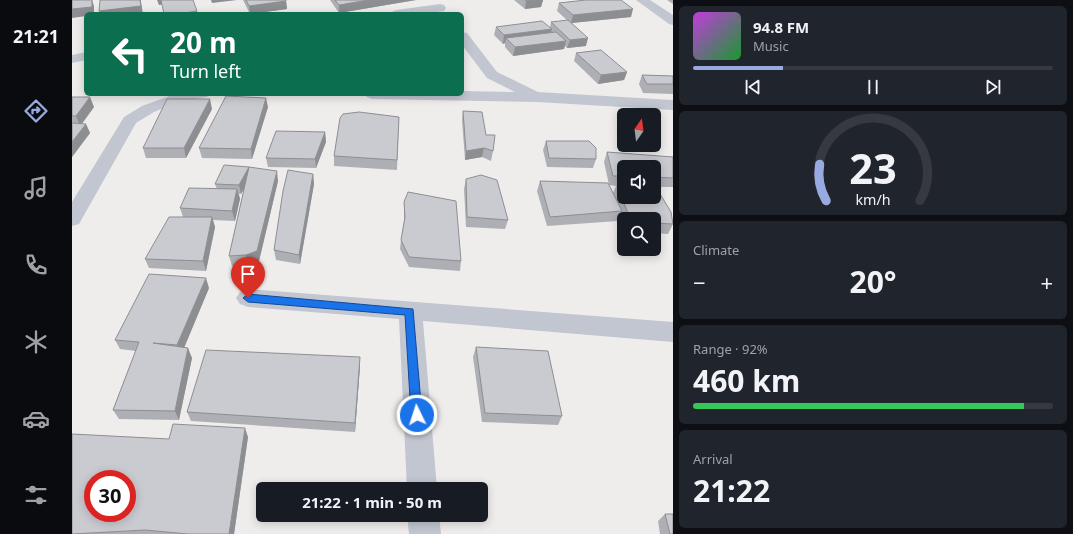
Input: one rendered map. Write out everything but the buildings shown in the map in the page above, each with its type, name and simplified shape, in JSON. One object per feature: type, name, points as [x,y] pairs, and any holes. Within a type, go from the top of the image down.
[{"type":"street","points":[[642,0],[673,20]]},
{"type":"street","points":[[409,12],[439,7]]},
{"type":"street","points":[[464,39],[492,75],[537,97]]},
{"type":"street","points":[[72,59],[84,56]]},
{"type":"street","points":[[464,92],[492,75]]},
{"type":"street","points":[[464,94],[673,105]]},
{"type":"street","points":[[72,219],[130,120],[148,109],[185,96]]},
{"type":"street","points":[[248,298],[673,332]]},
{"type":"street","points":[[410,311],[422,482]]},
{"type":"street","points":[[424,522],[425,534]]},
{"type":"route","points":[[248,298],[410,311],[417,415]]}]
